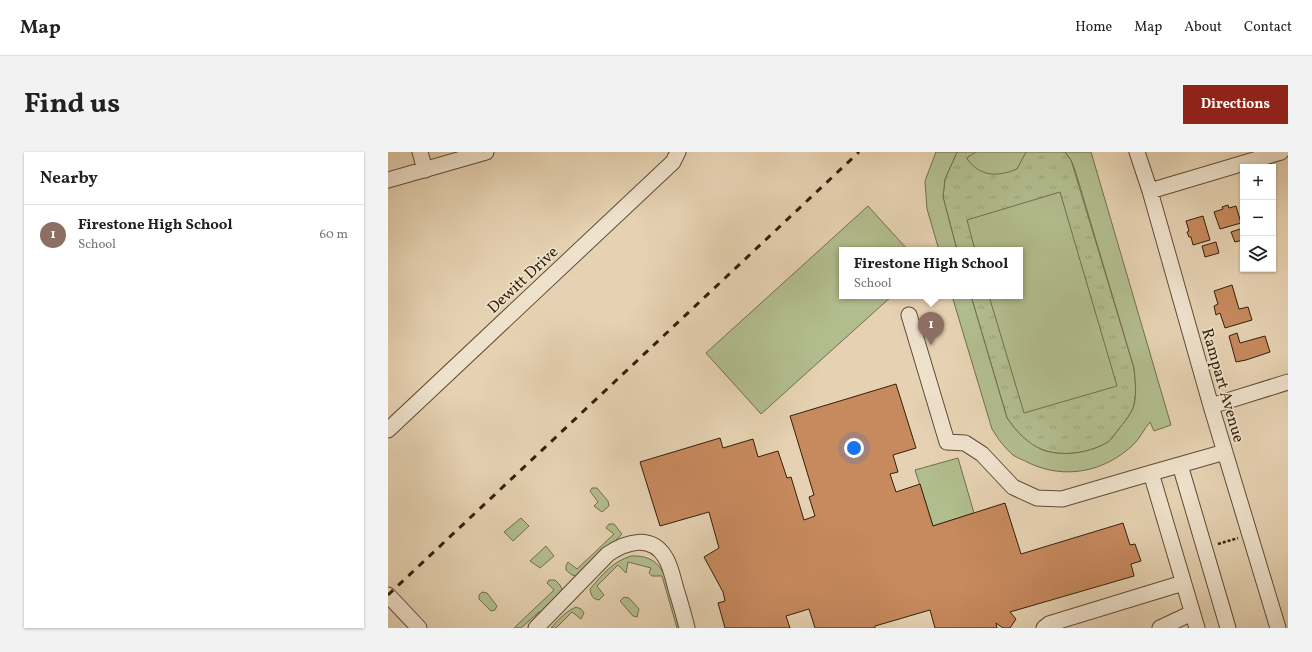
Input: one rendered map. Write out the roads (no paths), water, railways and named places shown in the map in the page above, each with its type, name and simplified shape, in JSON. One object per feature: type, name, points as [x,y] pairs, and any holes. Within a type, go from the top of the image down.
[{"type":"street","points":[[420,152],[425,170]]},
{"type":"street","points":[[388,180],[486,152]]},
{"type":"street","name":"Dewitt Drive","points":[[388,430],[647,187],[673,162],[678,152]]},
{"type":"street","name":"Rampart Avenue","points":[[1137,152],[1150,191],[1164,246],[1278,628]]},
{"type":"street","points":[[1150,191],[1281,152]]},
{"type":"street","points":[[909,315],[947,442],[965,443],[982,454],[1013,487],[1037,498],[1062,499],[1225,452]]},
{"type":"street","points":[[1211,406],[1288,382]]},
{"type":"street","points":[[1180,465],[1228,628]]},
{"type":"street","points":[[1151,473],[1197,628]]},
{"type":"street","points":[[536,628],[608,554],[620,546],[640,542],[647,543],[656,548],[666,558],[688,628]]},
{"type":"street","points":[[1044,628],[1049,624],[1183,583]]},
{"type":"street","points":[[388,595],[419,628]]},
{"type":"street","points":[[1160,628],[1192,613]]},
{"type":"railway","points":[[388,595],[859,152]]},
{"type":"place","name":"Firestone High School","points":[[931,345]]}]
